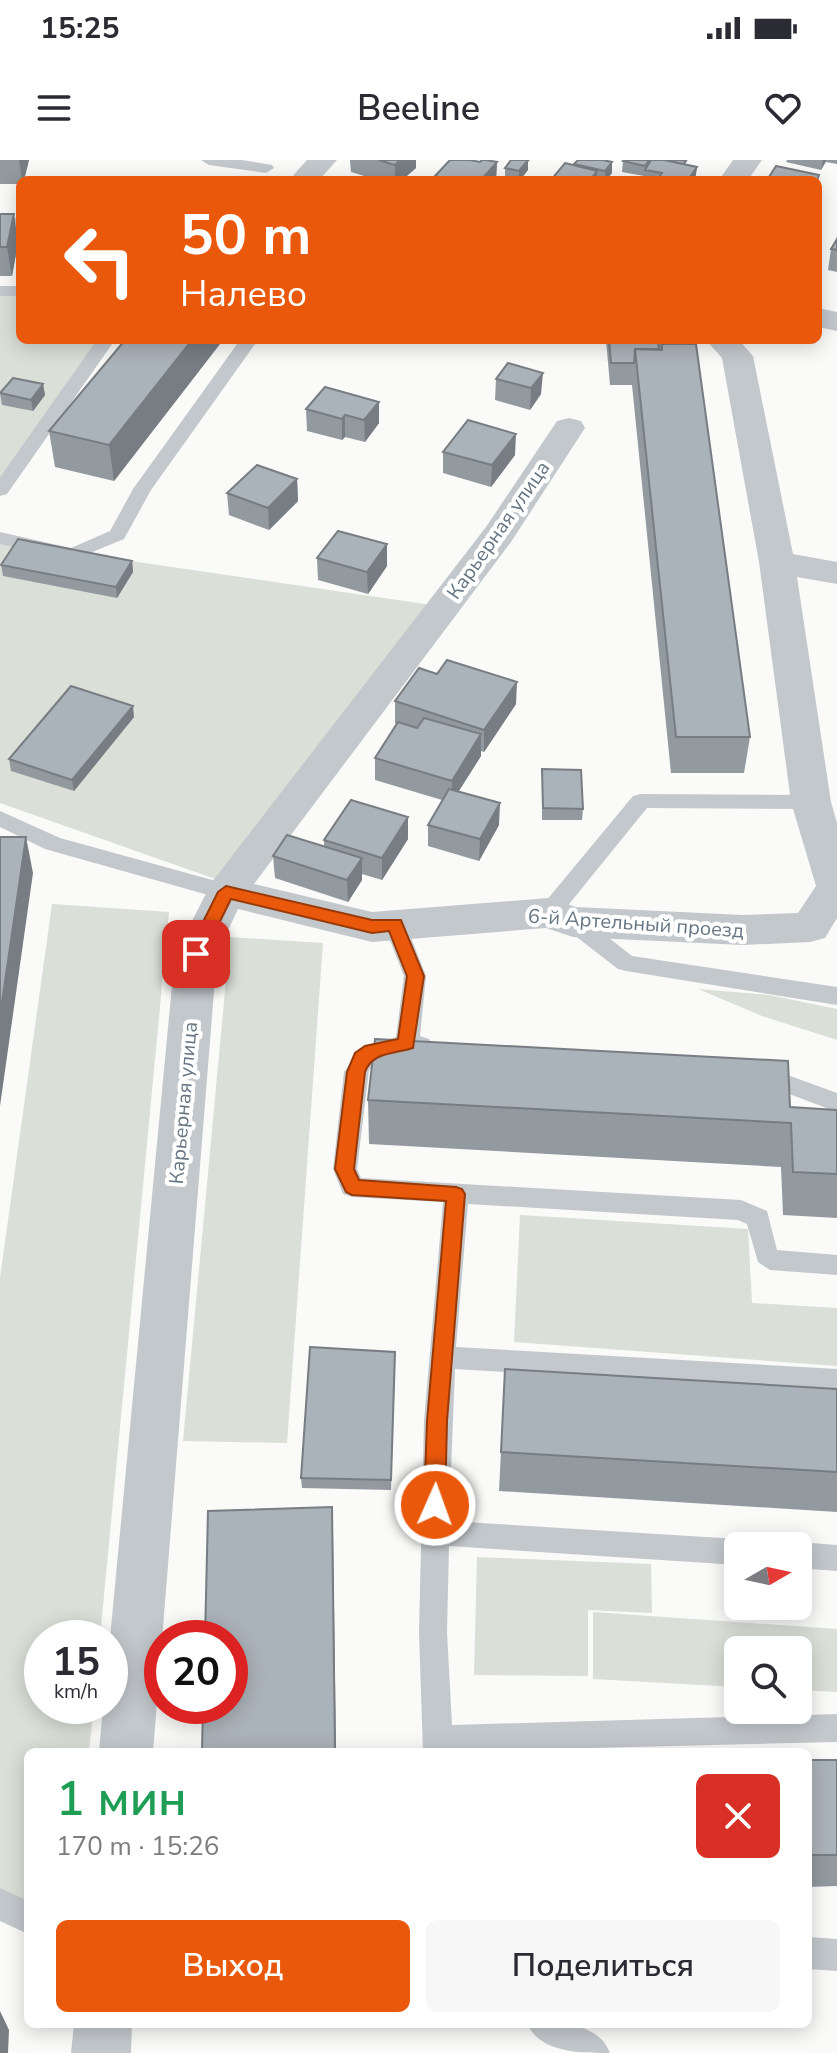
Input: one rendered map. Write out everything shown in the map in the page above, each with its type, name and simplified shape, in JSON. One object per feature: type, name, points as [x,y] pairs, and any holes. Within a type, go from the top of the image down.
[{"type":"street","points":[[307,176],[323,160]]},
{"type":"street","points":[[726,344],[737,356],[777,562],[811,802]]},
{"type":"street","name":"Карьерная улица","points":[[126,1748],[196,954],[226,892],[499,534],[569,428]]},
{"type":"street","points":[[777,562],[837,573]]},
{"type":"street","name":"6-й Артельный проезд","points":[[226,892],[372,927],[561,917],[743,930],[810,927],[836,887],[811,802]]},
{"type":"street","points":[[101,2053],[103,2028]]},
{"type":"lane","points":[[209,160],[266,169]]},
{"type":"lane","points":[[0,490],[103,344]]},
{"type":"lane","points":[[0,538],[73,554],[117,535],[142,489],[246,344]]},
{"type":"lane","points":[[811,802],[641,801],[561,917],[626,963],[837,996]]},
{"type":"lane","points":[[0,818],[53,844],[226,892]]},
{"type":"lane","points":[[395,925],[415,976],[407,1044]]},
{"type":"lane","points":[[438,1046],[407,1044],[372,1051],[361,1058],[356,1072],[345,1169],[352,1187],[751,1212],[758,1218],[763,1230],[764,1252],[770,1260],[837,1265]]},
{"type":"lane","points":[[731,1068],[746,1069],[837,1103]]},
{"type":"lane","points":[[456,1194],[445,1357],[437,1421],[433,1632],[438,1746],[837,1728]]},
{"type":"lane","points":[[445,1357],[837,1380]]},
{"type":"lane","points":[[434,1533],[724,1551]]},
{"type":"lane","points":[[812,1556],[837,1558]]},
{"type":"lane","points":[[0,1904],[24,1916]]},
{"type":"lane","points":[[812,1953],[837,1955]]},
{"type":"lane","points":[[550,2028],[594,2053]]},
{"type":"shaded area","points":[[0,295],[16,295],[16,344],[95,344],[0,477]]},
{"type":"shaded area","points":[[0,542],[432,605],[221,881],[0,803]]},
{"type":"shaded area","points":[[52,904],[169,912],[102,1620],[24,1620],[24,1724],[92,1724],[89,1748],[24,1748],[24,1906],[0,1895],[0,1278]]},
{"type":"shaded area","points":[[230,937],[323,943],[287,1443],[183,1441]]},
{"type":"shaded area","points":[[698,989],[769,995],[837,1009],[837,1040],[762,1016]]},
{"type":"shaded area","points":[[520,1215],[748,1229],[752,1303],[837,1308],[837,1366],[514,1342]]},
{"type":"shaded area","points":[[477,1557],[651,1564],[652,1613],[588,1610],[588,1676],[474,1675]]},
{"type":"shaded area","points":[[593,1612],[837,1629],[837,1692],[812,1691],[812,1636],[724,1636],[724,1686],[593,1679]]},
{"type":"building","points":[[379,160],[400,160],[395,165]]},
{"type":"building","points":[[450,160],[497,162],[485,176],[435,176]]},
{"type":"building","points":[[511,160],[528,160],[519,171],[505,168]]},
{"type":"building","points":[[578,160],[612,162],[605,171],[574,164]]},
{"type":"building","points":[[624,160],[649,160],[645,166]]},
{"type":"building","points":[[651,160],[697,167],[691,176],[660,176],[662,173],[645,170]]},
{"type":"building","points":[[664,160],[680,160],[686,161],[684,164]]},
{"type":"building","points":[[565,163],[597,171],[593,176],[554,176]]},
{"type":"building","points":[[776,166],[819,175],[819,176],[770,176]]},
{"type":"building","points":[[0,214],[14,214],[7,247],[0,247]]},
{"type":"building","points":[[122,344],[189,344],[109,445],[49,431]]},
{"type":"building","points":[[609,344],[658,344],[659,349],[635,349],[634,363],[611,363]]},
{"type":"building","points":[[662,344],[696,344],[750,737],[676,737],[635,349],[662,350]]},
{"type":"building","points":[[508,363],[543,373],[531,388],[496,379]]},
{"type":"building","points":[[13,378],[43,384],[31,400],[0,393]]},
{"type":"building","points":[[325,387],[379,402],[364,420],[345,415],[342,419],[306,409]]},
{"type":"building","points":[[468,420],[516,434],[492,465],[443,452]]},
{"type":"building","points":[[257,465],[297,479],[268,508],[227,493]]},
{"type":"building","points":[[338,531],[387,544],[367,572],[317,558]]},
{"type":"building","points":[[18,539],[132,561],[116,587],[1,565]]},
{"type":"building","points":[[447,660],[517,682],[484,730],[395,701],[419,668],[437,674]]},
{"type":"building","points":[[71,686],[133,706],[72,780],[9,759]]},
{"type":"building","points":[[424,718],[481,734],[452,781],[375,758],[398,722],[417,728]]},
{"type":"building","points":[[542,769],[581,770],[583,809],[543,808]]},
{"type":"building","points":[[449,789],[500,803],[480,839],[428,825]]},
{"type":"building","points":[[351,800],[408,817],[382,858],[324,840]]},
{"type":"building","points":[[287,835],[362,858],[347,880],[273,856]]},
{"type":"building","points":[[0,837],[26,837],[0,1016]]},
{"type":"building","points":[[375,1039],[788,1061],[790,1107],[837,1110],[837,1174],[793,1172],[791,1123],[368,1100]]},
{"type":"building","points":[[310,1347],[395,1352],[391,1480],[301,1478]]},
{"type":"building","points":[[505,1369],[837,1389],[837,1472],[501,1452]]},
{"type":"building","points":[[332,1507],[335,1748],[202,1748],[203,1724],[248,1724],[248,1620],[205,1620],[208,1511]]},
{"type":"building","points":[[812,1760],[837,1760],[837,1855],[812,1855]]},
{"type":"route","points":[[196,954],[226,892],[372,927],[395,925],[415,976],[407,1044],[372,1051],[361,1058],[356,1072],[345,1169],[352,1187],[456,1194],[445,1357],[437,1421],[435,1505]]}]
